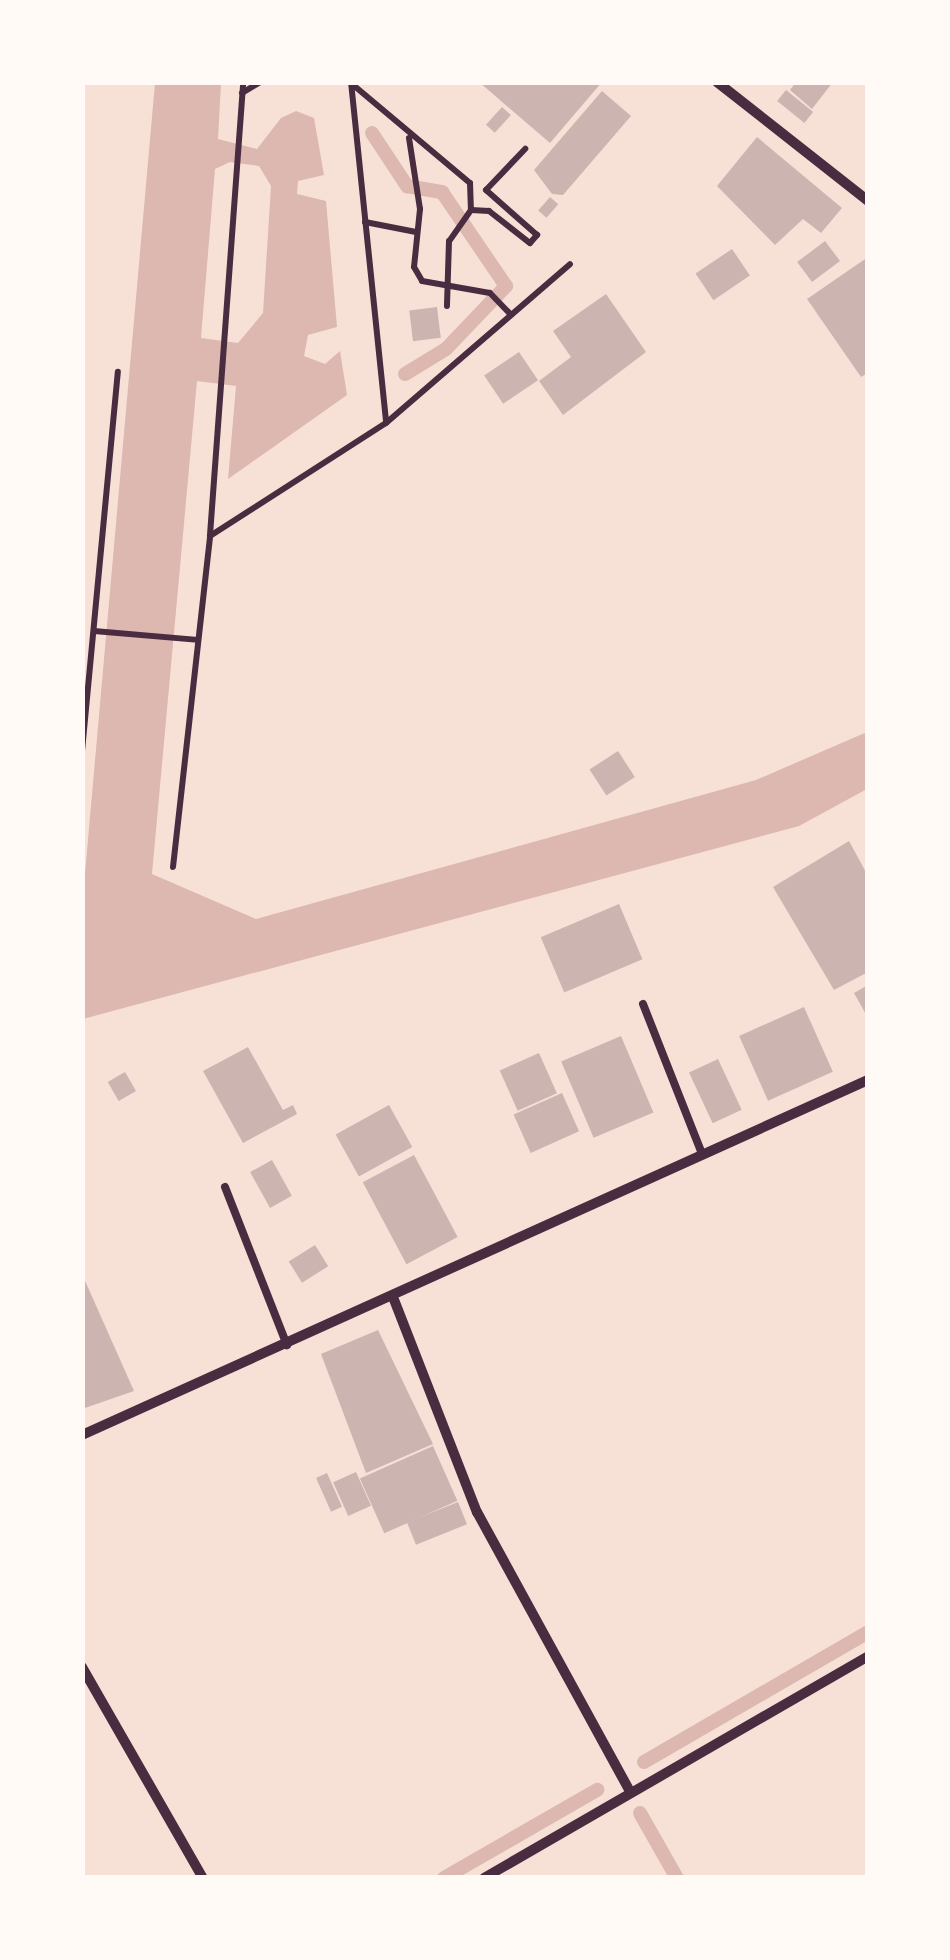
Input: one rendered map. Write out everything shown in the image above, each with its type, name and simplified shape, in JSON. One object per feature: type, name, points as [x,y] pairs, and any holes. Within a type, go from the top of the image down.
[{"type":"street","points":[[717,82],[865,194]]},
{"type":"street","points":[[82,1435],[288,1346],[868,1080]]},
{"type":"street","points":[[392,1297],[477,1512],[631,1793]]},
{"type":"street","points":[[484,1878],[868,1656]]},
{"type":"street","points":[[82,1667],[203,1878]]},
{"type":"lane","points":[[643,1004],[702,1154]]},
{"type":"lane","points":[[225,1187],[288,1346]]},
{"type":"path","points":[[173,867],[194,640],[210,536],[216,391],[243,82]]},
{"type":"path","points":[[242,93],[260,82]]},
{"type":"path","points":[[351,82],[409,137],[470,183],[469,213]]},
{"type":"path","points":[[351,82],[386,424]]},
{"type":"path","points":[[409,137],[418,199],[411,257],[422,281],[490,293],[511,315]]},
{"type":"path","points":[[446,306],[452,285],[455,227],[469,213],[488,210],[530,243],[537,235],[486,190],[524,149]]},
{"type":"path","points":[[365,222],[416,232]]},
{"type":"path","points":[[210,536],[386,424],[570,264]]},
{"type":"path","points":[[82,751],[118,372]]},
{"type":"path","points":[[96,631],[194,640]]},
{"type":"shaded area","points":[[155,83],[221,83],[218,139],[257,149],[281,118],[296,111],[314,118],[324,175],[298,181],[297,194],[326,201],[337,327],[308,335],[304,356],[325,364],[340,351],[347,395],[228,479],[236,386],[197,381],[152,874],[256,919],[756,780],[867,732],[867,789],[799,826],[83,1019],[83,896]],"holes":[[[230,162],[259,166],[271,186],[263,313],[238,343],[201,338],[215,169]]]},
{"type":"building","points":[[479,82],[602,82],[550,143]]},
{"type":"building","points":[[796,82],[833,82],[812,109],[790,90]]},
{"type":"building","points":[[786,90],[813,112],[804,123],[777,101]]},
{"type":"building","points":[[602,91],[631,116],[563,195],[552,194],[534,170]]},
{"type":"building","points":[[502,107],[511,115],[495,133],[486,125]]},
{"type":"building","points":[[757,137],[842,208],[821,233],[803,219],[775,245],[717,186]]},
{"type":"building","points":[[550,197],[558,204],[546,218],[538,211]]},
{"type":"building","points":[[825,241],[840,261],[812,282],[797,262]]},
{"type":"building","points":[[732,249],[750,276],[713,300],[696,274]]},
{"type":"building","points":[[868,257],[868,373],[861,377],[807,299]]},
{"type":"building","points":[[606,294],[646,352],[563,415],[539,381],[571,357],[553,331]]},
{"type":"building","points":[[437,307],[441,338],[413,341],[409,310]]},
{"type":"building","points":[[519,352],[538,380],[503,404],[484,375]]},
{"type":"building","points":[[618,751],[635,777],[606,796],[589,770]]},
{"type":"building","points":[[849,841],[868,876],[868,972],[834,990],[773,887]]},
{"type":"building","points":[[619,904],[642,959],[564,992],[541,937]]},
{"type":"building","points":[[868,985],[868,1018],[854,993]]},
{"type":"building","points":[[804,1007],[833,1072],[768,1101],[739,1036]]},
{"type":"building","points":[[621,1036],[653,1112],[594,1138],[561,1061]]},
{"type":"building","points":[[248,1047],[283,1110],[293,1105],[297,1114],[243,1143],[203,1071]]},
{"type":"building","points":[[539,1053],[557,1093],[518,1111],[500,1070]]},
{"type":"building","points":[[718,1059],[742,1110],[713,1123],[689,1073]]},
{"type":"building","points":[[125,1072],[136,1091],[119,1101],[108,1082]]},
{"type":"building","points":[[562,1093],[579,1131],[531,1153],[514,1115]]},
{"type":"building","points":[[389,1105],[412,1147],[359,1177],[336,1135]]},
{"type":"building","points":[[414,1155],[458,1237],[406,1264],[363,1182]]},
{"type":"building","points":[[272,1160],[292,1196],[270,1208],[250,1172]]},
{"type":"building","points":[[315,1245],[328,1266],[302,1283],[289,1261]]},
{"type":"building","points":[[82,1274],[134,1391],[82,1409]]},
{"type":"building","points":[[378,1330],[433,1444],[366,1473],[321,1354]]},
{"type":"building","points":[[433,1446],[457,1501],[384,1533],[360,1479]]},
{"type":"building","points":[[356,1472],[371,1506],[348,1516],[333,1482]]},
{"type":"building","points":[[327,1473],[342,1507],[331,1512],[316,1478]]},
{"type":"building","points":[[458,1502],[467,1524],[416,1545],[407,1523]]},
{"type":"waterway","points":[[372,133],[407,186],[442,192],[506,286],[446,349],[405,374]]},
{"type":"waterway","points":[[644,1762],[868,1632]]},
{"type":"waterway","points":[[444,1878],[597,1790]]},
{"type":"waterway","points":[[640,1813],[677,1878]]}]
